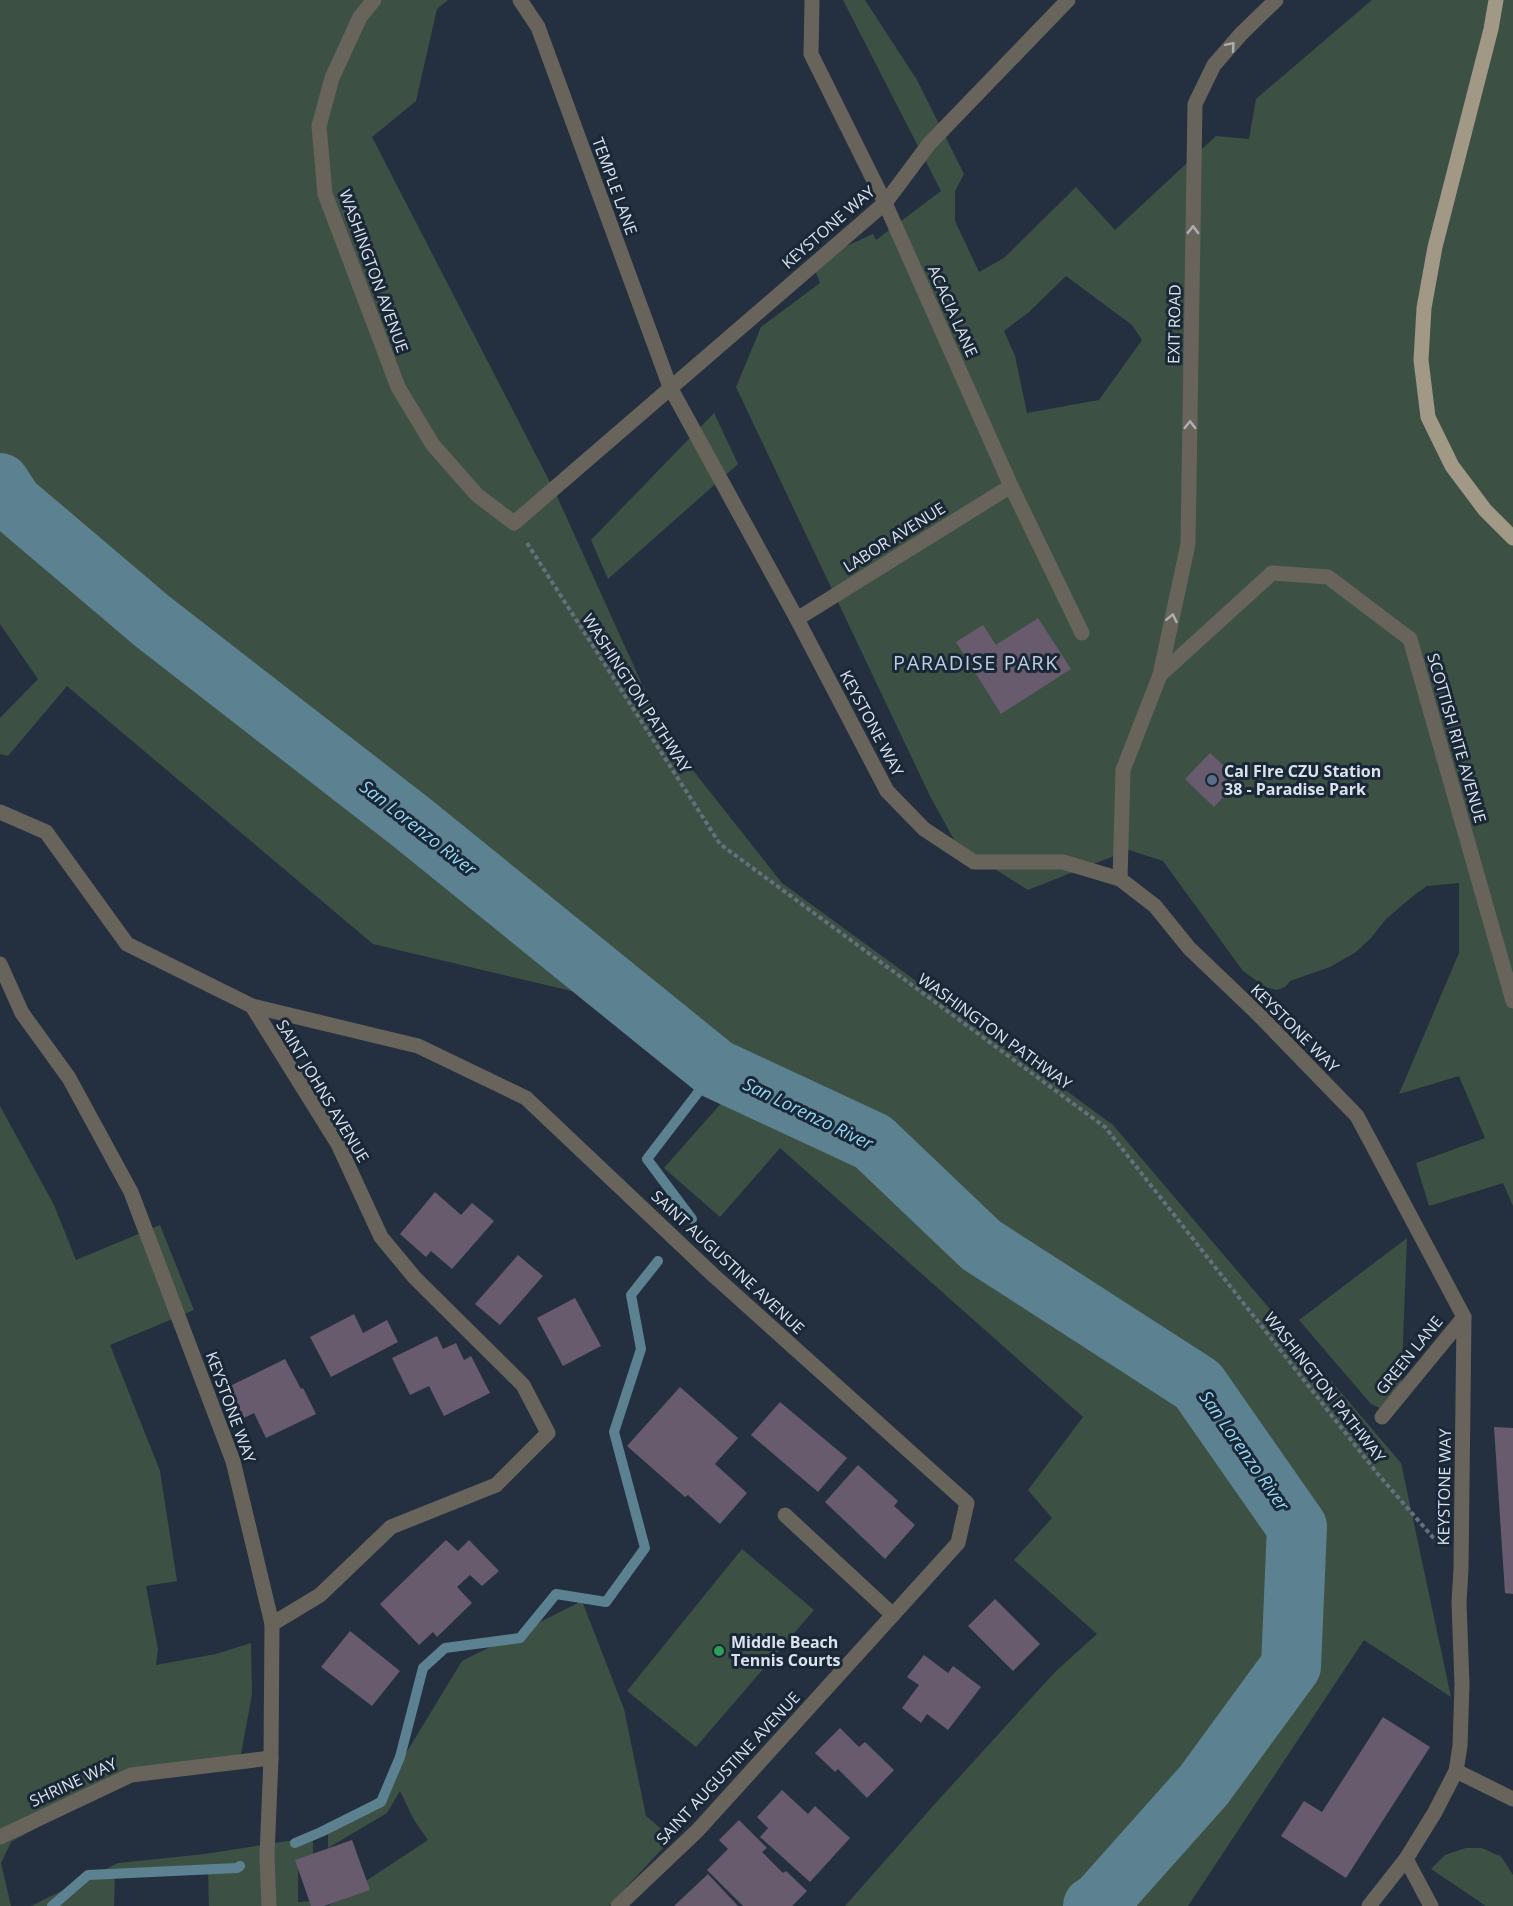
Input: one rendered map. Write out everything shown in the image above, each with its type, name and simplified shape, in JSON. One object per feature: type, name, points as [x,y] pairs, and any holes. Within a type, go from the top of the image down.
[{"type":"main road","points":[[1496,0],[1488,40],[1435,247],[1424,308],[1421,360],[1428,417],[1452,466],[1485,510],[1513,538]]},
{"type":"street","name":"WASHINGTON AVENUE","points":[[374,0],[360,17],[332,78],[320,126],[325,194],[398,387],[433,445],[477,495],[514,523]]},
{"type":"street","name":"TEMPLE LANE","points":[[519,0],[538,27],[670,387]]},
{"type":"street","name":"ACACIA LANE","points":[[812,0],[811,54],[885,203],[1011,486],[1082,633]]},
{"type":"street","name":"KEYSTONE WAY","points":[[514,523],[885,203],[930,144],[1068,0]]},
{"type":"street","name":"EXIT ROAD","points":[[1160,675],[1188,544],[1195,104],[1214,65],[1241,34],[1276,0]]},
{"type":"street","name":"KEYSTONE WAY","points":[[670,387],[797,619],[887,791],[924,829],[974,862],[1063,862],[1120,879],[1155,906],[1189,948],[1258,1014],[1357,1116],[1464,1317],[1459,1602],[1462,1685],[1461,1746],[1456,1771],[1435,1812],[1406,1859],[1369,1906]]},
{"type":"street","name":"LABOR AVENUE","points":[[797,619],[1011,486]]},
{"type":"street","name":"SCOTTISH RITE AVENUE","points":[[1120,879],[1123,770],[1160,675],[1272,573],[1328,577],[1410,639],[1513,1001]]},
{"type":"street","name":"SAINT AUGUSTINE AVENUE","points":[[0,812],[46,832],[127,944],[252,1006],[418,1046],[526,1098],[712,1274],[967,1503],[958,1543],[698,1830],[618,1906]]},
{"type":"street","name":"KEYSTONE WAY","points":[[0,964],[22,1012],[69,1077],[131,1192],[233,1461],[272,1624],[271,1758],[267,1856],[269,1906]]},
{"type":"street","name":"SAINT JOHNS AVENUE","points":[[252,1006],[338,1144],[381,1237],[415,1278],[523,1385],[548,1433],[496,1485],[391,1527],[320,1595],[272,1624]]},
{"type":"street","name":"GREEN LANE","points":[[1382,1417],[1464,1317]]},
{"type":"street","points":[[785,1515],[893,1614]]},
{"type":"street","name":"SHRINE WAY","points":[[0,1837],[131,1775],[271,1758]]},
{"type":"street","points":[[1456,1771],[1512,1801]]},
{"type":"street","points":[[1406,1859],[1431,1906]]},
{"type":"path","name":"WASHINGTON PATHWAY","points":[[514,523],[720,844],[1105,1127],[1377,1473],[1461,1569]]},
{"type":"green space","points":[[0,0],[448,0],[437,9],[416,101],[372,137],[555,492],[665,735],[782,883],[1113,1125],[1401,1463],[1451,1697],[1364,1640],[1188,1906],[845,1906],[1056,1671],[1097,1634],[1014,1560],[1052,1518],[1028,1490],[1083,1417],[780,1148],[720,1217],[664,1168],[725,1099],[614,1001],[373,944],[67,686],[8,756],[0,754],[0,718],[38,679],[0,624]]},
{"type":"green space","points":[[843,0],[865,0],[917,80],[964,174],[955,191],[955,221],[979,272],[1004,258],[1076,187],[1115,230],[1216,136],[1249,139],[1256,99],[1372,0],[1513,0],[1513,1206],[1503,1183],[1429,1206],[1416,1163],[1485,1138],[1459,1076],[1399,1094],[1459,953],[1459,883],[1427,886],[1386,919],[1356,952],[1330,967],[1290,981],[1285,987],[1277,990],[1265,987],[1243,971],[1163,861],[1129,850],[1028,890],[957,845],[930,796],[736,387],[761,327],[820,283],[812,262],[873,234],[876,240],[941,191]],"holes":[[[1066,276],[1132,325],[1142,340],[1099,400],[1027,413],[1015,356],[1004,331],[1029,312]]]},
{"type":"green space","points":[[714,413],[738,464],[608,579],[591,540]]},
{"type":"green space","points":[[0,1106],[54,1205],[76,1260],[160,1225],[194,1310],[110,1345],[160,1471],[177,1581],[146,1586],[158,1649],[156,1665],[216,1654],[251,1643],[252,1694],[241,1754],[179,1771],[119,1783],[11,1842],[1,1863],[11,1906],[0,1906]]},
{"type":"green space","points":[[1407,1238],[1401,1392],[1380,1408],[1371,1404],[1299,1320]]},
{"type":"green space","name":"Middle Beach Tennis Courts","points":[[742,1549],[814,1610],[696,1747],[627,1691]]},
{"type":"green space","points":[[582,1601],[624,1709],[646,1816],[672,1838],[609,1906],[328,1906],[428,1840],[414,1820],[400,1791],[387,1813],[328,1848],[328,1831],[380,1796],[462,1661]]},
{"type":"green space","points":[[313,1837],[313,1857],[298,1859],[298,1902],[313,1901],[313,1906],[209,1906],[208,1870],[115,1873],[114,1906],[31,1906],[118,1863],[205,1854]]},
{"type":"green space","points":[[1466,1848],[1482,1848],[1499,1856],[1498,1853],[1502,1859],[1501,1856],[1513,1875],[1513,1906],[1486,1906],[1431,1869],[1445,1855]]},
{"type":"building","points":[[1038,618],[1071,669],[1001,714],[956,642],[983,625],[996,645]]},
{"type":"building","name":"Cal FIre CZU Station 38 - Paradise Park","points":[[1210,753],[1239,780],[1214,807],[1185,779]]},
{"type":"building","points":[[435,1192],[461,1215],[472,1203],[494,1221],[452,1269],[431,1251],[426,1257],[400,1234]]},
{"type":"building","points":[[518,1255],[543,1276],[500,1325],[475,1304]]},
{"type":"building","points":[[575,1298],[601,1346],[563,1366],[537,1318]]},
{"type":"building","points":[[354,1314],[363,1333],[387,1320],[398,1342],[331,1377],[310,1337]]},
{"type":"building","points":[[437,1336],[443,1349],[456,1343],[464,1360],[471,1356],[490,1393],[444,1416],[429,1386],[410,1395],[392,1358]]},
{"type":"building","points":[[285,1359],[316,1414],[266,1438],[254,1413],[244,1418],[228,1387]]},
{"type":"building","points":[[680,1387],[738,1438],[715,1464],[747,1493],[720,1524],[688,1495],[685,1497],[627,1446]]},
{"type":"building","points":[[780,1402],[847,1458],[818,1492],[751,1435]]},
{"type":"building","points":[[1494,1427],[1513,1428],[1513,1594],[1505,1593]]},
{"type":"building","points":[[858,1465],[898,1501],[894,1506],[915,1525],[885,1559],[825,1502]]},
{"type":"building","points":[[446,1540],[458,1551],[469,1540],[499,1571],[482,1586],[470,1575],[457,1587],[472,1603],[437,1637],[433,1632],[419,1645],[380,1604]]},
{"type":"building","points":[[995,1599],[1040,1644],[1013,1671],[968,1626]]},
{"type":"building","points":[[350,1631],[400,1671],[372,1706],[321,1667]]},
{"type":"building","points":[[924,1655],[948,1673],[953,1666],[981,1687],[948,1730],[927,1714],[921,1723],[902,1708],[919,1685],[907,1677]]},
{"type":"building","points":[[1383,1717],[1430,1747],[1346,1878],[1281,1836],[1304,1801],[1322,1812]]},
{"type":"building","points":[[840,1728],[859,1747],[865,1742],[894,1770],[867,1798],[838,1769],[835,1772],[815,1753]]},
{"type":"building","points":[[782,1790],[808,1814],[815,1806],[850,1838],[810,1882],[760,1837],[768,1828],[757,1817]]},
{"type":"building","points":[[739,1820],[767,1848],[762,1852],[783,1873],[786,1871],[807,1891],[792,1906],[743,1906],[707,1870],[728,1849],[719,1840]]},
{"type":"building","points":[[352,1840],[370,1890],[324,1906],[311,1906],[295,1860]]},
{"type":"building","points":[[708,1874],[738,1906],[674,1906]]},
{"type":"waterway","name":"San Lorenzo River","points":[[0,483],[13,503],[152,621],[411,822],[716,1069],[873,1142],[981,1245],[1198,1385],[1297,1527],[1291,1666],[1204,1785],[1099,1903],[1093,1906]]},
{"type":"waterway","points":[[692,1219],[647,1159],[716,1069]]},
{"type":"waterway","points":[[295,1843],[381,1802],[400,1757],[423,1668],[445,1648],[520,1638],[556,1594],[606,1602],[645,1548],[614,1432],[641,1349],[631,1295],[658,1261]]},
{"type":"waterway","points":[[52,1906],[88,1875],[237,1868],[240,1866]]},
{"type":"place","name":"Cal FIre CZU Station 38 - Paradise Park","points":[[1212,780]]},
{"type":"place","name":"Middle Beach Tennis Courts","points":[[719,1651]]},
{"type":"district","name":"PARADISE PARK","points":[[976,663]]}]
